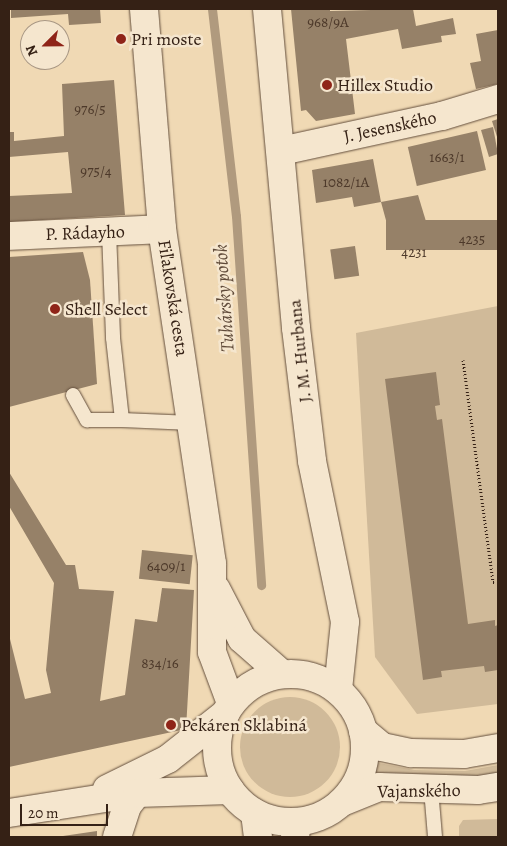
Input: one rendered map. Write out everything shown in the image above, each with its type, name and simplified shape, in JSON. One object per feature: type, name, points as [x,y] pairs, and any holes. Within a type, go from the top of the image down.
[{"type":"street","name":"Fiľakovská cesta","points":[[144,9],[162,229],[192,423],[214,585],[212,652],[228,708]]},
{"type":"street","name":"J. M. Hurbana","points":[[267,9],[296,328],[312,461],[345,622],[338,690]]},
{"type":"street","name":"J. Jesenského","points":[[281,151],[442,116],[498,99]]},
{"type":"street","name":"P. Rádayho","points":[[9,236],[162,229]]},
{"type":"street","name":"Fiľakovská cesta","points":[[214,585],[242,639],[282,674]]},
{"type":"street","name":"Vajanského","points":[[83,800],[168,759],[228,708],[250,686],[282,674],[311,676],[338,690],[349,702],[363,731],[382,747],[411,753],[464,754],[498,748]]},
{"type":"street","name":"Vajanského","points":[[228,708],[217,752],[219,766],[230,790],[257,825],[268,818],[296,830],[342,802],[379,787],[478,790],[498,787]]},
{"type":"street","name":"Vajanského","points":[[342,802],[362,769],[363,731]]},
{"type":"street","name":"Vajanského","points":[[9,813],[137,793],[230,790]]},
{"type":"street","points":[[117,837],[127,806],[137,793]]},
{"type":"lane","points":[[109,232],[113,338],[122,420]]},
{"type":"lane","points":[[73,395],[87,420],[192,423]]},
{"type":"lane","points":[[431,789],[435,837]]},
{"type":"path","points":[[463,360],[493,582],[498,582]]},
{"type":"shaded area","points":[[498,306],[498,704],[417,714],[375,657],[356,333]]},
{"type":"shaded area","points":[[290,697],[300,698],[318,705],[332,719],[339,737],[339,757],[332,775],[318,789],[300,796],[290,797],[280,796],[262,789],[248,775],[241,757],[240,747],[241,737],[248,719],[262,705],[280,698]]},
{"type":"shaded area","points":[[374,762],[414,770],[465,771],[498,765],[498,774],[466,780],[412,779],[369,771]]},
{"type":"shaded area","points":[[498,819],[498,837],[459,837],[459,826],[463,820]]},
{"type":"building","points":[[11,9],[100,9],[101,23],[70,25],[68,14],[11,18]]},
{"type":"building","points":[[291,9],[330,9],[330,11],[413,9],[416,26],[453,18],[456,34],[441,36],[442,42],[402,49],[398,29],[346,39],[355,114],[316,121],[306,110],[301,111]]},
{"type":"building","points":[[498,30],[498,84],[476,89],[470,63],[481,61],[476,34]]},
{"type":"building","points":[[114,80],[125,215],[9,222],[9,196],[72,193],[68,152],[9,157],[9,132],[14,132],[14,141],[64,136],[62,84]]},
{"type":"building","points":[[498,119],[498,140],[492,121]]},
{"type":"building","points":[[493,127],[498,154],[489,157],[481,130]]},
{"type":"building","points":[[477,131],[486,170],[417,186],[408,147]]},
{"type":"building","points":[[373,159],[381,202],[354,207],[352,197],[316,203],[312,170]]},
{"type":"building","points":[[418,195],[428,228],[390,235],[381,202]]},
{"type":"building","points":[[386,220],[498,220],[498,250],[386,250]]},
{"type":"building","points":[[355,246],[359,276],[334,279],[330,249]]},
{"type":"building","points":[[83,252],[90,280],[97,384],[9,407],[9,257]]},
{"type":"building","points":[[436,372],[440,405],[435,406],[437,420],[442,419],[468,624],[495,620],[495,626],[498,625],[498,670],[485,672],[484,666],[441,671],[442,677],[423,680],[385,379]]},
{"type":"building","points":[[9,472],[66,565],[75,565],[79,589],[114,591],[100,701],[125,695],[135,619],[157,622],[162,588],[194,590],[186,729],[9,767],[9,635],[25,699],[51,693],[46,670],[54,583],[9,506]]},
{"type":"building","points":[[142,550],[193,555],[190,584],[139,579]]},
{"type":"building","points":[[97,831],[97,837],[63,837],[63,836]]},
{"type":"waterway","name":"Tuhársky potok","points":[[212,9],[236,216],[261,585]]},
{"type":"place","name":"Pri moste","points":[[121,39]]},
{"type":"place","name":"Hillex Studio","points":[[327,85]]},
{"type":"place","name":"Shell Select","points":[[55,309]]},
{"type":"place","name":"Pekáren Sklabiná","points":[[171,725]]}]
